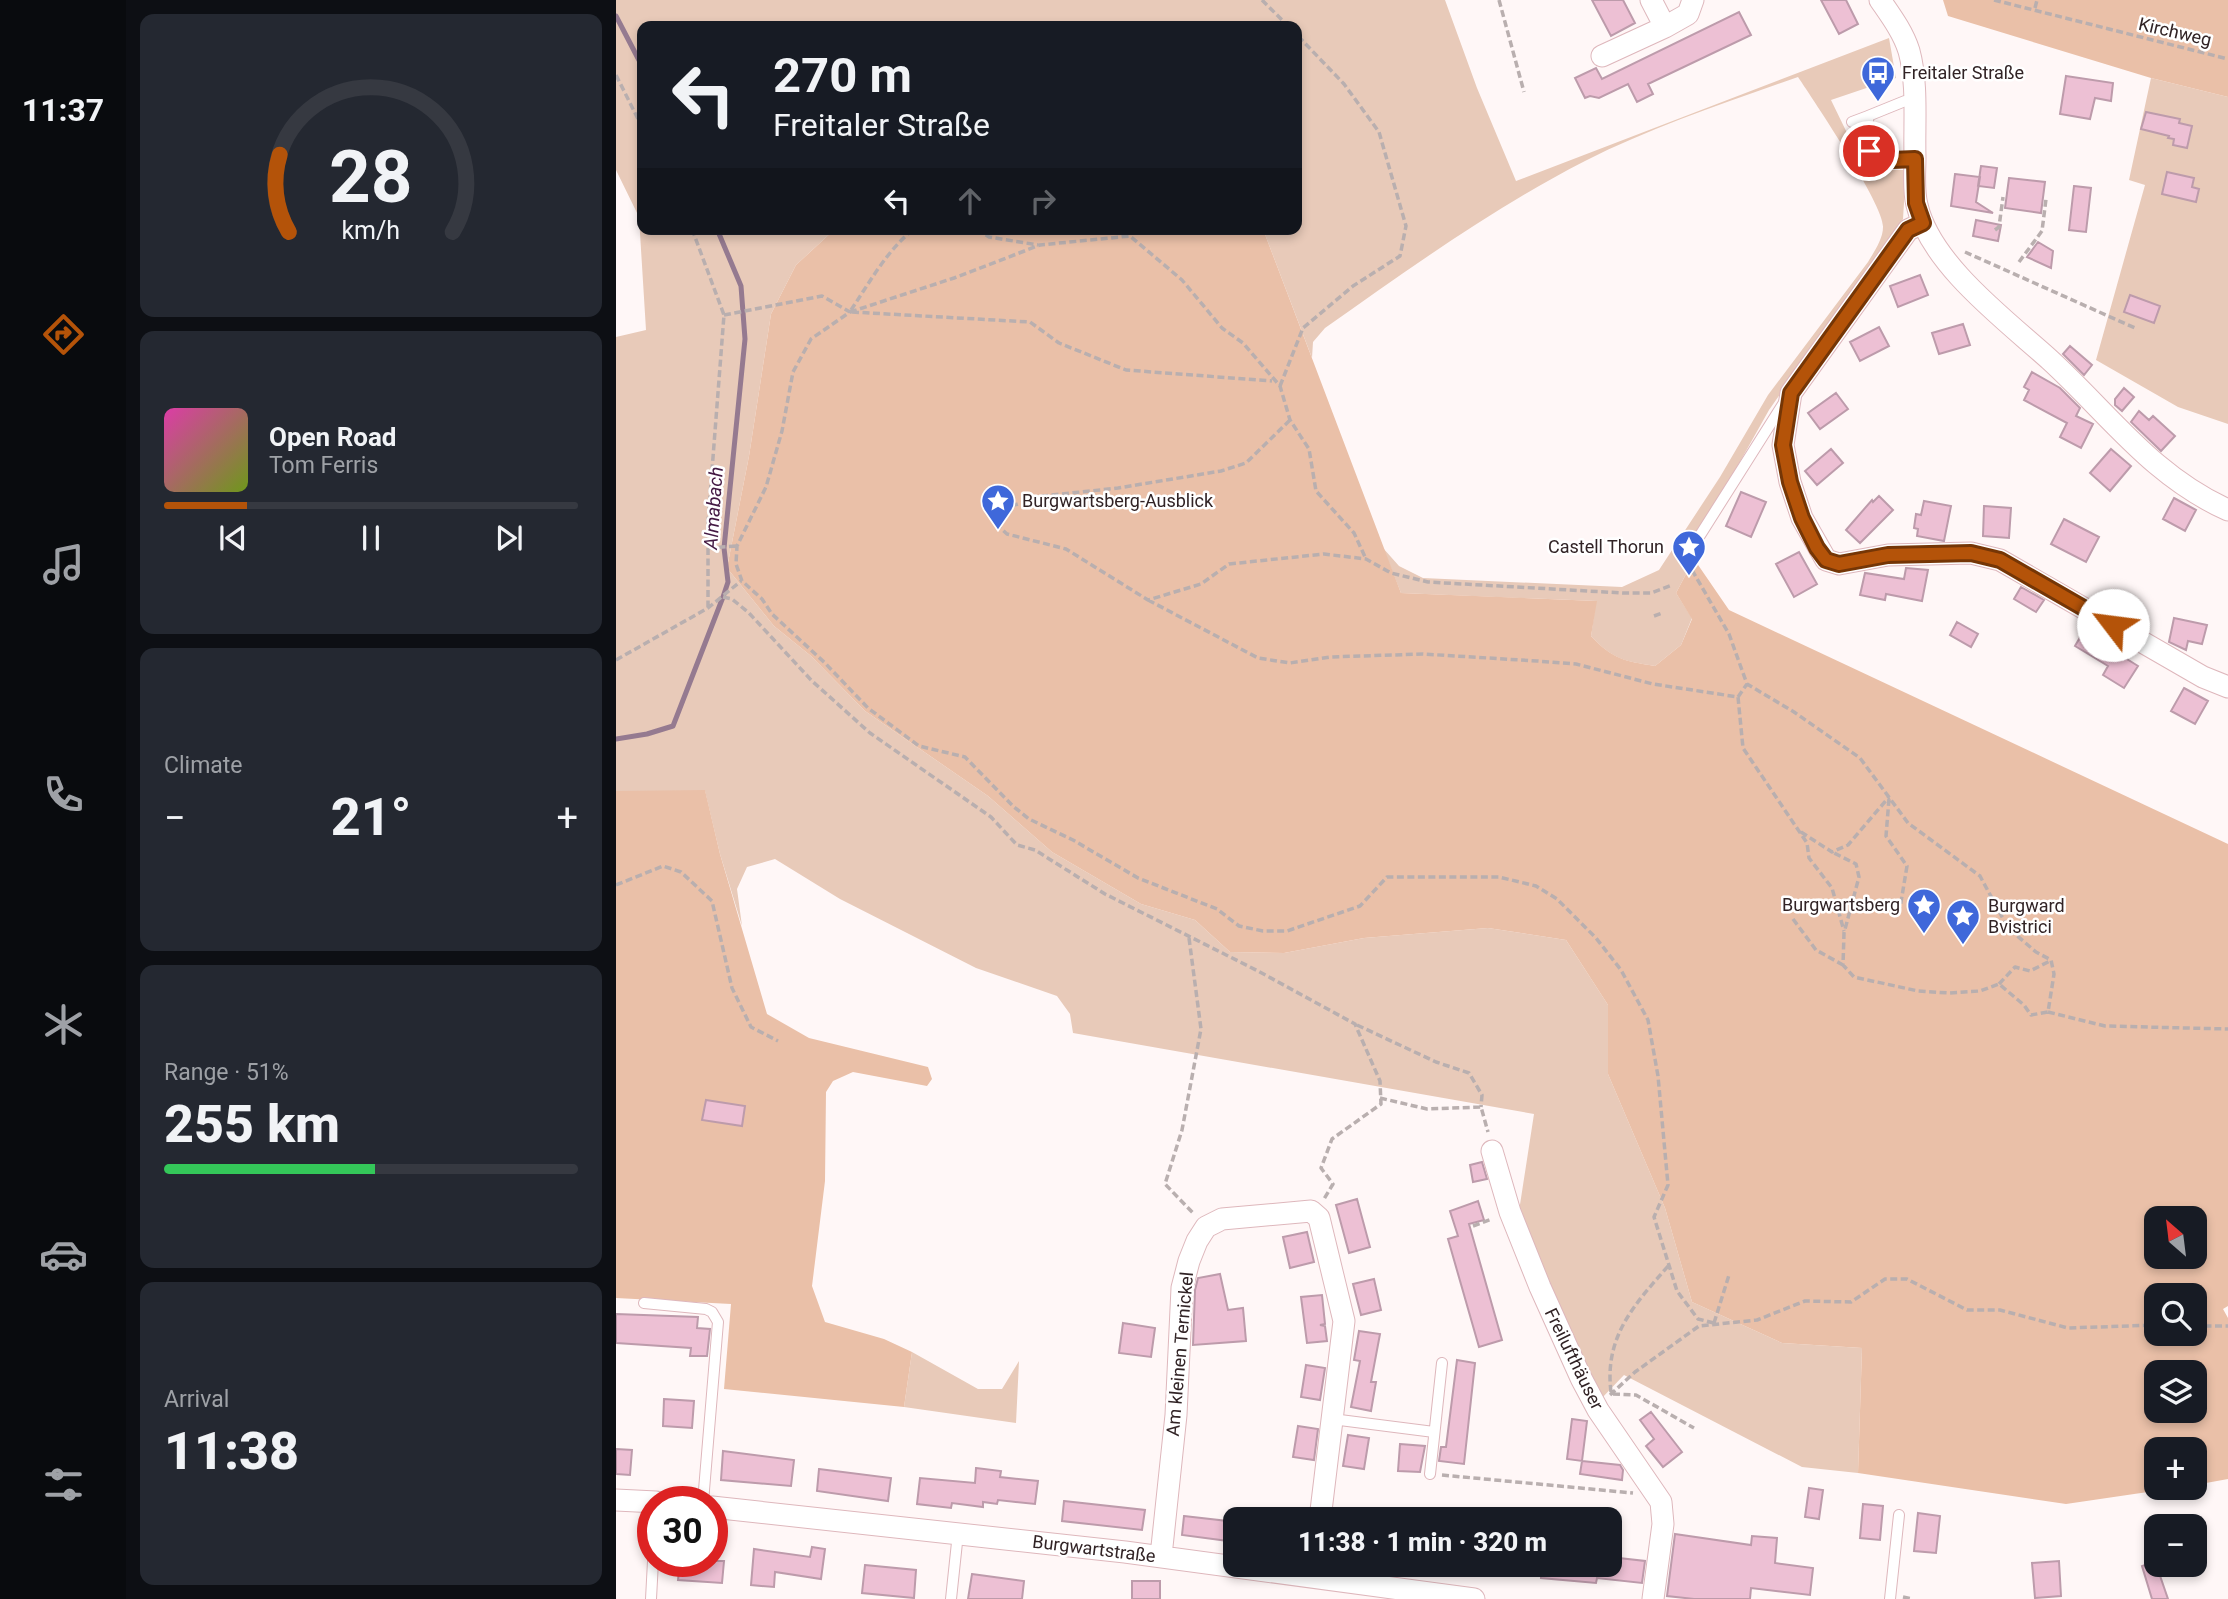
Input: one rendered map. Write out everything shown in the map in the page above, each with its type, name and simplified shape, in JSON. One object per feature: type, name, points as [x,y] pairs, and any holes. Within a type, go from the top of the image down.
[{"type":"street","points":[[1651,0],[1665,27]]},
{"type":"street","points":[[1602,56],[1688,14],[1693,0]]},
{"type":"street","points":[[1880,0],[1898,26],[1909,51],[1914,101],[1916,203],[1923,223],[1938,247],[1975,293],[2159,469],[2228,510]]},
{"type":"street","points":[[1923,223],[1908,230],[1791,393],[1783,445],[1790,482],[1802,518],[1826,560],[1839,564],[1888,555],[1971,553],[2000,560],[2203,677],[2228,687]]},
{"type":"street","name":"Freilufthäuser","points":[[1492,1152],[1510,1212],[1581,1378],[1598,1410],[1657,1496],[1663,1511],[1653,1599]]},
{"type":"street","points":[[1206,1227],[1222,1219],[1287,1212],[1316,1213],[1332,1264],[1344,1321],[1321,1507]]},
{"type":"street","name":"Am kleinen Ternickel","points":[[1161,1556],[1176,1415],[1182,1287],[1189,1261],[1206,1227]]},
{"type":"street","points":[[616,1500],[637,1501]]},
{"type":"street","name":"Burgwartstraße","points":[[728,1509],[1223,1562]]},
{"type":"street","name":"Burgwartstraße","points":[[1329,1577],[1339,1582],[1474,1599]]},
{"type":"lane","points":[[1852,122],[1905,101],[1914,101]]},
{"type":"lane","points":[[1868,116],[1869,151],[1892,160],[1915,159]]},
{"type":"lane","points":[[1685,559],[1791,393]]},
{"type":"lane","points":[[644,1304],[706,1309],[712,1312],[718,1322],[704,1486]]},
{"type":"lane","points":[[1430,1474],[1442,1363]]},
{"type":"lane","points":[[1332,1419],[1434,1432]]},
{"type":"lane","points":[[1890,1599],[1899,1515]]},
{"type":"lane","points":[[951,1599],[958,1533]]},
{"type":"lane","points":[[651,1599],[652,1577]]},
{"type":"path","points":[[1262,0],[1283,21]]},
{"type":"path","points":[[1499,0],[1524,92]]},
{"type":"path","name":"Kirchweg","points":[[1994,0],[2035,8],[2138,38],[2228,59]]},
{"type":"path","points":[[2035,8],[2037,0]]},
{"type":"path","points":[[1280,386],[1303,328],[1353,286],[1400,256],[1406,226],[1379,132],[1344,83],[1302,40]]},
{"type":"path","points":[[616,75],[637,117]]},
{"type":"path","points":[[1995,230],[1999,227],[2003,197]]},
{"type":"path","points":[[2019,262],[2042,231],[2046,199]]},
{"type":"path","points":[[694,235],[724,315],[708,548],[708,608]]},
{"type":"path","points":[[850,312],[879,271],[890,250],[907,235]]},
{"type":"path","points":[[986,235],[1040,245],[1130,236],[1182,280],[1222,328],[1243,343],[1280,386],[1290,420],[1309,449],[1316,491],[1354,533],[1366,559]]},
{"type":"path","points":[[1938,247],[1944,243],[2135,328]]},
{"type":"path","points":[[1040,245],[954,278],[850,312],[811,339],[793,372],[782,431],[766,487],[737,546],[736,564],[742,581],[868,708],[919,746],[965,757],[1029,819],[1073,840],[1138,878],[1217,909],[1239,926],[1263,931],[1287,931],[1360,906],[1387,877],[1499,877],[1536,886],[1557,898],[1596,937],[1613,959],[1648,1020],[1658,1076],[1668,1185],[1654,1217],[1677,1291],[1698,1319],[1714,1323]]},
{"type":"path","points":[[724,315],[822,296],[850,312],[1030,322],[1059,343],[1126,370],[1274,381]]},
{"type":"path","points":[[1290,420],[1246,463],[1221,471],[1118,488],[1043,496],[1002,509],[997,525],[1007,534],[1066,549],[1148,600],[1219,640],[1258,658],[1290,663],[1330,657],[1410,654],[1576,664],[1653,684],[1738,697]]},
{"type":"path","points":[[708,548],[737,546]]},
{"type":"path","points":[[1148,600],[1201,584],[1228,564],[1324,554],[1366,559],[1391,573],[1428,582],[1623,593],[1651,593],[1672,585]]},
{"type":"path","points":[[1685,559],[1729,634],[1747,684],[1794,712],[1860,758],[1908,823],[1980,876],[2008,928],[2036,952],[2051,960],[2054,974],[2048,1012]]},
{"type":"path","points":[[616,660],[708,608],[742,581]]},
{"type":"path","points":[[723,597],[732,599],[749,613],[812,681],[870,733],[991,817],[1017,845],[1035,850],[1105,894],[1258,971],[1355,1024],[1436,1062],[1469,1073],[1482,1095],[1481,1107],[1492,1152]]},
{"type":"path","points":[[1654,616],[1662,612]]},
{"type":"path","points":[[1747,684],[1738,697],[1743,748],[1799,830],[1807,844],[1809,858],[1832,888],[1844,933]]},
{"type":"path","points":[[1832,852],[1848,845],[1889,797]]},
{"type":"path","points":[[1889,797],[1886,836],[1907,866],[1900,908]]},
{"type":"path","points":[[1799,830],[1856,864],[1859,877],[1844,933],[1843,965]]},
{"type":"path","points":[[616,885],[663,866],[681,872],[712,901],[732,988],[751,1027],[778,1041]]},
{"type":"path","points":[[1793,919],[1816,950],[1843,965],[1854,977],[1918,991],[1980,991],[1999,984],[2015,967],[2030,971],[2051,960]]},
{"type":"path","points":[[1189,938],[1201,1029],[1182,1130],[1164,1184],[1206,1227]]},
{"type":"path","points":[[1999,984],[2024,1004],[2032,1015],[2048,1012],[2105,1026],[2228,1029]]},
{"type":"path","points":[[1333,1184],[1321,1168],[1332,1139],[1381,1104],[1380,1082],[1355,1024]]},
{"type":"path","points":[[1380,1098],[1427,1109],[1481,1107]]},
{"type":"path","points":[[1473,1226],[1485,1222]]},
{"type":"path","points":[[1611,1394],[1608,1373],[1624,1318],[1669,1265]]},
{"type":"path","points":[[1714,1323],[1730,1275]]},
{"type":"path","points":[[1611,1394],[1635,1372],[1699,1326],[1757,1320],[1805,1301],[1851,1302],[1885,1279],[1907,1279],[1966,1310],[2000,1310],[2068,1328],[2144,1325]]},
{"type":"path","points":[[2207,1326],[2228,1326]]},
{"type":"path","points":[[1611,1394],[1636,1395],[1694,1428]]},
{"type":"path","points":[[1430,1474],[1657,1496]]},
{"type":"shaded area","points":[[616,0],[1445,0],[1477,88],[1516,181],[1889,38],[1896,78],[1831,100],[1865,170],[1906,170],[1903,219],[1769,410],[1728,483],[1686,547],[1694,559],[1676,593],[1692,618],[1681,645],[1655,666],[1619,658],[1591,636],[1596,601],[1401,593],[1383,548],[1399,566],[1423,578],[1622,587],[1659,570],[1720,477],[1768,395],[1868,262],[1882,236],[1880,215],[1872,198],[1847,153],[1798,77],[1637,137],[1551,179],[1452,240],[1325,328],[1313,342],[1312,358],[1265,235],[1302,235],[1302,21],[637,21],[637,213],[616,170]]},
{"type":"shaded area","points":[[1943,0],[2228,0],[2228,97],[2151,78],[1948,16]]},
{"type":"shaded area","points":[[2151,78],[2228,97],[2228,424],[2178,407],[2096,360],[2145,185],[2129,180]]},
{"type":"shaded area","points":[[640,235],[828,235],[796,265],[771,314],[749,456],[727,568],[774,626],[811,656],[865,711],[988,796],[1052,852],[1141,904],[1195,920],[1230,952],[1284,953],[1364,938],[1488,928],[1566,940],[1608,1005],[1608,1074],[1665,1208],[1692,1302],[1782,1343],[1862,1348],[1858,1473],[1802,1467],[1624,1375],[1600,1400],[1519,1211],[1534,1114],[1073,1033],[1070,1014],[1057,996],[976,968],[840,899],[775,859],[747,867],[737,889],[742,926],[720,854],[705,791],[616,791],[616,337],[646,330]]},
{"type":"shaded area","points":[[828,235],[1265,235],[1401,593],[1597,601],[1591,636],[1620,658],[1655,666],[1681,645],[1692,619],[1676,593],[1694,559],[1729,610],[2228,844],[2228,1306],[2223,1309],[2228,1318],[2228,1479],[2207,1483],[2207,1437],[2144,1437],[2144,1493],[2066,1504],[1858,1473],[1862,1348],[1782,1343],[1692,1302],[1665,1208],[1608,1074],[1608,1005],[1566,940],[1488,928],[1364,938],[1284,953],[1230,952],[1195,920],[1141,904],[1052,852],[988,796],[865,711],[811,656],[774,626],[727,568],[749,456],[771,314],[796,265]]},
{"type":"shaded area","points":[[705,790],[720,854],[767,1014],[809,1038],[928,1067],[932,1079],[927,1086],[853,1072],[833,1081],[826,1092],[825,1181],[812,1286],[825,1322],[884,1339],[912,1352],[904,1407],[724,1389],[731,1304],[616,1298],[616,791]]},
{"type":"shaded area","points":[[912,1352],[978,1389],[1002,1389],[1019,1361],[1016,1423],[904,1407]]},
{"type":"building","points":[[1592,0],[1623,0],[1635,23],[1611,36]]},
{"type":"building","points":[[1821,0],[1846,0],[1858,24],[1839,34]]},
{"type":"building","points":[[1739,12],[1751,35],[1648,84],[1653,94],[1637,102],[1628,84],[1599,98],[1585,98],[1575,78],[1596,68],[1602,79]]},
{"type":"building","points":[[2066,76],[2113,83],[2111,101],[2095,98],[2090,119],[2060,114]]},
{"type":"building","points":[[2146,112],[2180,119],[2179,123],[2192,126],[2187,148],[2173,145],[2174,139],[2168,138],[2169,136],[2141,129]]},
{"type":"building","points":[[1981,166],[1997,168],[1994,188],[1978,186]]},
{"type":"building","points":[[2167,172],[2194,178],[2192,187],[2199,189],[2196,202],[2162,194]]},
{"type":"building","points":[[1955,174],[1980,177],[1976,202],[1993,213],[1951,206]]},
{"type":"building","points":[[2009,178],[2045,182],[2041,213],[2005,208]]},
{"type":"building","points":[[2074,186],[2091,188],[2086,232],[2069,230]]},
{"type":"building","points":[[1976,220],[2001,225],[1998,241],[1973,236]]},
{"type":"building","points":[[2038,242],[2053,251],[2051,268],[2027,257]]},
{"type":"building","points":[[1920,275],[1928,295],[1898,307],[1890,286]]},
{"type":"building","points":[[2130,295],[2160,306],[2154,323],[2124,312]]},
{"type":"building","points":[[1963,324],[1970,345],[1939,354],[1932,333]]},
{"type":"building","points":[[1879,327],[1889,346],[1860,361],[1850,342]]},
{"type":"building","points":[[2070,346],[2092,365],[2084,375],[2063,354]]},
{"type":"building","points":[[2032,372],[2060,388],[2080,408],[2076,416],[2093,424],[2081,448],[2060,437],[2067,423],[2024,400],[2029,390],[2024,387]]},
{"type":"building","points":[[2124,388],[2134,397],[2122,411],[2115,405],[2115,399]]},
{"type":"building","points":[[1836,393],[1848,409],[1820,429],[1808,413]]},
{"type":"building","points":[[2139,411],[2149,420],[2153,416],[2175,436],[2161,451],[2131,422]]},
{"type":"building","points":[[1831,449],[1843,463],[1817,485],[1805,471]]},
{"type":"building","points":[[2111,449],[2131,466],[2110,491],[2090,473]]},
{"type":"building","points":[[1741,492],[1766,502],[1751,537],[1726,526]]},
{"type":"building","points":[[1879,496],[1893,510],[1860,543],[1846,530],[1872,500],[1873,502]]},
{"type":"building","points":[[2174,498],[2196,510],[2185,531],[2163,519]]},
{"type":"building","points":[[1924,501],[1951,506],[1944,541],[1917,536],[1918,529],[1914,528],[1916,514],[1921,515]]},
{"type":"building","points":[[1984,506],[2011,508],[2009,538],[1983,536]]},
{"type":"building","points":[[2064,519],[2099,537],[2086,562],[2051,544]]},
{"type":"building","points":[[1799,552],[1817,584],[1794,597],[1776,564]]},
{"type":"building","points":[[1906,568],[1928,570],[1922,601],[1886,594],[1885,600],[1860,595],[1865,573],[1904,579]]},
{"type":"building","points":[[2021,587],[2044,600],[2036,612],[2014,599]]},
{"type":"building","points":[[2174,618],[2207,625],[2202,644],[2188,641],[2186,650],[2169,642]]},
{"type":"building","points":[[1957,622],[1978,634],[1971,647],[1950,635]]},
{"type":"building","points":[[2085,629],[2138,666],[2124,688],[2103,675],[2108,666],[2075,646]]},
{"type":"building","points":[[2184,688],[2208,701],[2195,724],[2171,711]]},
{"type":"building","points":[[706,1100],[745,1106],[742,1126],[702,1120]]},
{"type":"building","points":[[1482,1162],[1487,1179],[1473,1182],[1470,1165]]},
{"type":"building","points":[[1357,1199],[1370,1247],[1349,1253],[1336,1205]]},
{"type":"building","points":[[1478,1201],[1484,1220],[1469,1224],[1502,1340],[1479,1347],[1448,1239],[1458,1236],[1450,1211]]},
{"type":"building","points":[[1307,1232],[1314,1262],[1290,1268],[1283,1237]]},
{"type":"building","points":[[1220,1274],[1228,1310],[1243,1308],[1246,1341],[1193,1345],[1198,1278]]},
{"type":"building","points":[[1374,1279],[1381,1310],[1361,1315],[1353,1284]]},
{"type":"building","points":[[1322,1295],[1325,1324],[1320,1325],[1325,1326],[1327,1341],[1307,1343],[1301,1297]]},
{"type":"building","points":[[616,1314],[698,1317],[697,1328],[710,1329],[707,1356],[690,1356],[691,1348],[616,1343]]},
{"type":"building","points":[[1123,1323],[1155,1328],[1151,1357],[1119,1353]]},
{"type":"building","points":[[1359,1331],[1380,1334],[1371,1382],[1376,1382],[1371,1411],[1351,1407],[1360,1361],[1354,1360]]},
{"type":"building","points":[[1457,1360],[1475,1363],[1464,1464],[1439,1461],[1441,1447],[1446,1447]]},
{"type":"building","points":[[1306,1365],[1325,1368],[1320,1400],[1301,1397]]},
{"type":"building","points":[[664,1399],[694,1401],[692,1428],[663,1426]]},
{"type":"building","points":[[1651,1412],[1682,1452],[1663,1467],[1646,1446],[1654,1439],[1640,1420]]},
{"type":"building","points":[[1572,1419],[1587,1421],[1582,1461],[1567,1459]]},
{"type":"building","points":[[1298,1426],[1318,1429],[1314,1460],[1293,1457]]},
{"type":"building","points":[[1348,1435],[1369,1438],[1364,1469],[1343,1466]]},
{"type":"building","points":[[1400,1444],[1425,1446],[1420,1472],[1398,1471]]},
{"type":"building","points":[[616,1449],[632,1450],[630,1475],[616,1474]]},
{"type":"building","points":[[723,1451],[794,1460],[791,1486],[721,1480]]},
{"type":"building","points":[[1582,1461],[1620,1465],[1623,1470],[1622,1480],[1580,1474]]},
{"type":"building","points":[[976,1468],[1001,1471],[1000,1477],[1038,1481],[1035,1504],[998,1500],[997,1504],[983,1502],[983,1507],[952,1503],[951,1508],[917,1504],[920,1478],[975,1483]]},
{"type":"building","points":[[819,1469],[891,1478],[888,1501],[817,1491]]},
{"type":"building","points":[[1809,1488],[1823,1490],[1819,1519],[1805,1517]]},
{"type":"building","points":[[1064,1501],[1145,1510],[1142,1530],[1062,1521]]},
{"type":"building","points":[[1863,1504],[1883,1506],[1880,1540],[1860,1538]]},
{"type":"building","points":[[1918,1513],[1940,1516],[1936,1553],[1914,1551]]},
{"type":"building","points":[[1184,1516],[1223,1520],[1223,1540],[1182,1535]]},
{"type":"building","points":[[1675,1534],[1751,1545],[1752,1536],[1777,1538],[1775,1563],[1813,1568],[1810,1595],[1751,1588],[1750,1599],[1667,1596]]},
{"type":"building","points":[[812,1547],[825,1549],[821,1579],[775,1572],[774,1587],[751,1585],[754,1549],[810,1557]]},
{"type":"building","points":[[1622,1558],[1645,1561],[1642,1583],[1597,1578],[1596,1583],[1541,1578],[1622,1577]]},
{"type":"building","points":[[2059,1561],[2061,1596],[2035,1598],[2032,1563]]},
{"type":"building","points":[[865,1565],[916,1570],[914,1598],[862,1593]]},
{"type":"building","points":[[972,1574],[1024,1581],[1022,1599],[968,1599]]},
{"type":"building","points":[[678,1577],[723,1577],[722,1583],[678,1580]]},
{"type":"building","points":[[2145,1577],[2160,1577],[2168,1599],[2152,1599]]},
{"type":"building","points":[[1132,1581],[1160,1581],[1160,1599],[1132,1599]]},
{"type":"waterway","name":"Almabach","points":[[616,16],[637,56]]},
{"type":"waterway","name":"Almabach","points":[[616,739],[673,726],[728,582],[724,548],[745,339],[741,286],[720,235]]},
{"type":"place","name":"Freitaler Straße","points":[[1878,103]]},
{"type":"place","name":"Burgwartsberg-Ausblick","points":[[998,531]]},
{"type":"place","name":"Castell Thorun","points":[[1689,577]]},
{"type":"place","name":"Burgwartsberg","points":[[1924,935]]},
{"type":"place","name":"Burgward Bvistrici","points":[[1963,946]]},
{"type":"route","points":[[1869,151],[1892,160],[1915,159],[1916,203],[1923,223],[1908,230],[1791,393],[1783,445],[1790,482],[1802,518],[1817,548],[1826,560],[1839,564],[1888,555],[1971,553],[2000,560],[2113,625]]}]
